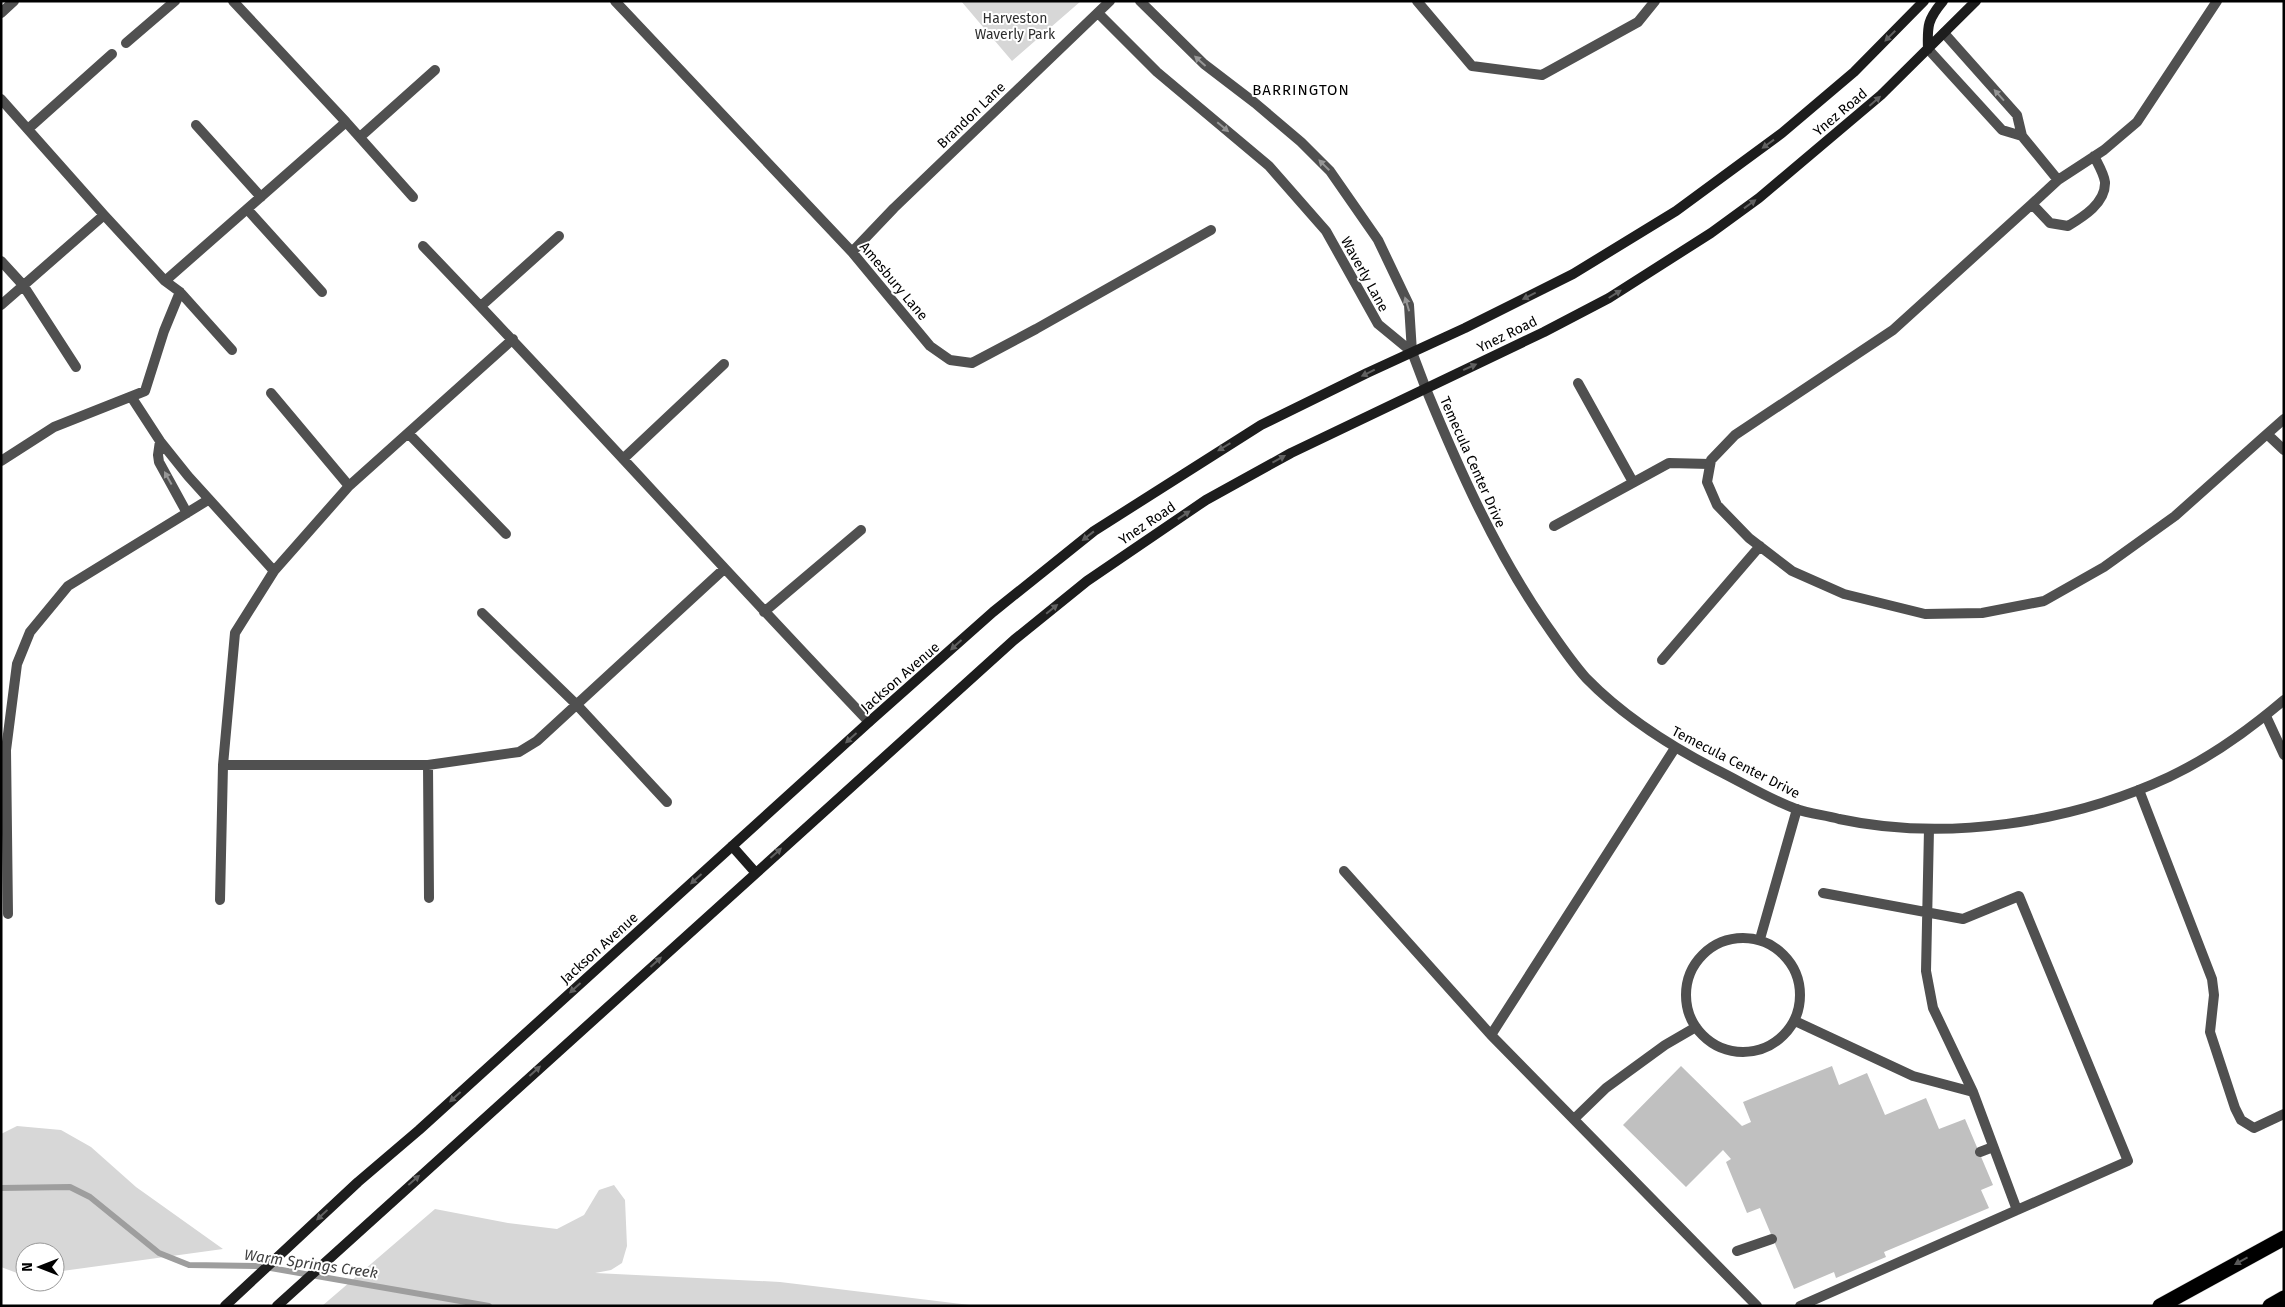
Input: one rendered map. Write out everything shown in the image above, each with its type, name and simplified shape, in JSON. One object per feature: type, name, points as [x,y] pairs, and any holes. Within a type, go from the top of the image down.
[{"type":"highway","points":[[2160,1306],[2284,1238]]},
{"type":"highway","points":[[2270,1306],[2284,1298]]},
{"type":"main road","name":"Ynez Road","points":[[993,612],[1094,531],[1260,425],[1465,328],[1573,274],[1676,211],[1782,133],[1854,72],[1924,1]]},
{"type":"main road","points":[[1928,49],[1927,28],[1932,15],[1943,1]]},
{"type":"main road","name":"Ynez Road","points":[[755,872],[1014,640],[1087,581],[1206,500],[1291,453],[1426,389],[1609,298],[1711,233],[1794,169],[1881,95],[1976,1]]},
{"type":"main road","name":"Jackson Avenue","points":[[229,1302],[358,1182],[419,1130],[993,612]]},
{"type":"main road","points":[[277,1306],[378,1212],[755,872],[732,846]]},
{"type":"street","points":[[1,13],[14,1]]},
{"type":"street","points":[[126,43],[175,1]]},
{"type":"street","points":[[232,1],[360,137],[413,197]]},
{"type":"street","name":"Amesbury Lane","points":[[615,1],[852,252],[930,346],[950,360],[972,362],[1036,329],[1211,230]]},
{"type":"street","name":"Brandon Lane","points":[[852,252],[894,208],[1110,1]]},
{"type":"street","name":"Waverly Lane","points":[[1140,1],[1204,64],[1262,109],[1330,171],[1378,240],[1409,305],[1412,352]]},
{"type":"street","points":[[1417,1],[1472,66],[1542,75],[1638,22],[1655,1]]},
{"type":"street","points":[[2217,1],[2137,122],[2094,156],[2058,180],[1893,330],[1735,435],[1711,460],[1707,482],[1717,505],[1760,546],[1792,571],[1844,594],[1925,614],[1982,613],[2044,601],[2104,567],[2175,516],[2284,420]]},
{"type":"street","name":"Waverly Lane","points":[[1098,12],[1157,72],[1270,166],[1326,231],[1378,324],[1412,352]]},
{"type":"street","points":[[1944,33],[2017,115],[2022,136],[2058,180]]},
{"type":"street","points":[[1928,49],[2002,130],[2022,136]]},
{"type":"street","points":[[28,129],[112,54]]},
{"type":"street","points":[[360,137],[435,70]]},
{"type":"street","points":[[1,99],[104,216],[165,281],[180,292],[232,350]]},
{"type":"street","points":[[165,281],[346,122]]},
{"type":"street","points":[[196,125],[261,197]]},
{"type":"street","points":[[2032,204],[2050,223],[2068,226],[2081,218],[2103,197],[2105,182],[2094,156]]},
{"type":"street","points":[[247,209],[322,292]]},
{"type":"street","points":[[1,305],[104,216]]},
{"type":"street","points":[[481,306],[559,236]]},
{"type":"street","points":[[423,246],[869,722]]},
{"type":"street","points":[[1,261],[23,285],[76,367]]},
{"type":"street","points":[[1,461],[54,427],[132,398],[145,391],[164,331],[180,292]]},
{"type":"street","points":[[220,900],[223,765],[235,633],[274,571],[349,486],[512,339]]},
{"type":"street","name":"Temecula Center Drive","points":[[1412,352],[1426,389],[1492,537],[1520,587],[1585,677],[1635,722],[1675,748],[1797,809],[1868,825],[1929,829],[1987,826],[2027,820],[2095,805],[2172,776],[2266,716],[2284,700]]},
{"type":"street","points":[[622,459],[724,364]]},
{"type":"street","points":[[1578,383],[1634,482]]},
{"type":"street","points":[[271,393],[349,486]]},
{"type":"street","points":[[132,398],[160,441],[208,500],[274,571]]},
{"type":"street","points":[[408,433],[506,534]]},
{"type":"street","points":[[2267,434],[2284,450]]},
{"type":"street","points":[[160,441],[159,462],[187,513]]},
{"type":"street","points":[[1554,526],[1669,463],[1710,464]]},
{"type":"street","points":[[8,914],[3,751],[17,664],[30,632],[68,586],[208,500]]},
{"type":"street","points":[[764,612],[861,530]]},
{"type":"street","points":[[1662,660],[1760,546]]},
{"type":"street","points":[[223,765],[428,765],[519,752],[537,741],[724,569]]},
{"type":"street","points":[[482,613],[577,705],[667,802]]},
{"type":"street","points":[[2266,716],[2284,755]]},
{"type":"street","points":[[1492,1035],[1675,748]]},
{"type":"street","points":[[428,765],[429,898]]},
{"type":"street","points":[[2139,790],[2212,978],[2214,995],[2210,1032],[2235,1108],[2241,1120],[2254,1128],[2284,1114]]},
{"type":"street","points":[[1760,939],[1797,809]]},
{"type":"street","points":[[1929,829],[1926,971],[1932,1008],[1973,1092],[2017,1210]]},
{"type":"street","points":[[1344,871],[1492,1035],[1757,1306]]},
{"type":"street","points":[[1800,1306],[2128,1161],[2019,896],[1964,919],[1822,893]]},
{"type":"street","points":[[1742,937],[1760,939],[1775,946],[1787,957],[1796,972],[1800,988],[1800,1005],[1795,1020],[1783,1037],[1766,1048],[1747,1052],[1728,1050],[1710,1042],[1696,1028],[1688,1011],[1686,994],[1689,976],[1697,961],[1709,948],[1724,940],[1742,937]]},
{"type":"street","points":[[1795,1020],[1913,1076],[1973,1092]]},
{"type":"street","points":[[1574,1119],[1606,1088],[1665,1045],[1696,1028]]},
{"type":"street","points":[[1980,1152],[1993,1147]]},
{"type":"street","points":[[1737,1251],[1772,1239]]},
{"type":"green space","name":"Harveston Waverly Park","points":[[961,1],[1081,1],[1012,61]]},
{"type":"green space","points":[[17,1126],[61,1130],[91,1147],[136,1187],[223,1249],[65,1271],[65,1242],[15,1242],[15,1272],[1,1267],[1,1134]]},
{"type":"green space","points":[[614,1185],[625,1200],[627,1246],[622,1263],[611,1270],[595,1273],[780,1282],[978,1306],[322,1306],[435,1209],[508,1223],[557,1229],[584,1215],[599,1190]]},
{"type":"building","points":[[1681,1066],[1742,1126],[1751,1122],[1743,1102],[1832,1066],[1839,1085],[1867,1073],[1885,1115],[1926,1098],[1939,1129],[1965,1119],[1993,1185],[1981,1190],[1989,1208],[1884,1252],[1886,1257],[1836,1278],[1834,1272],[1794,1289],[1760,1208],[1747,1213],[1726,1162],[1731,1159],[1723,1150],[1686,1187],[1623,1125]]},
{"type":"waterway","name":"Warm Springs Creek","points":[[1,1188],[70,1187],[90,1197],[159,1253],[189,1265],[259,1266],[489,1306]]},
{"type":"district","name":"BARRINGTON","points":[[1301,90]]}]
